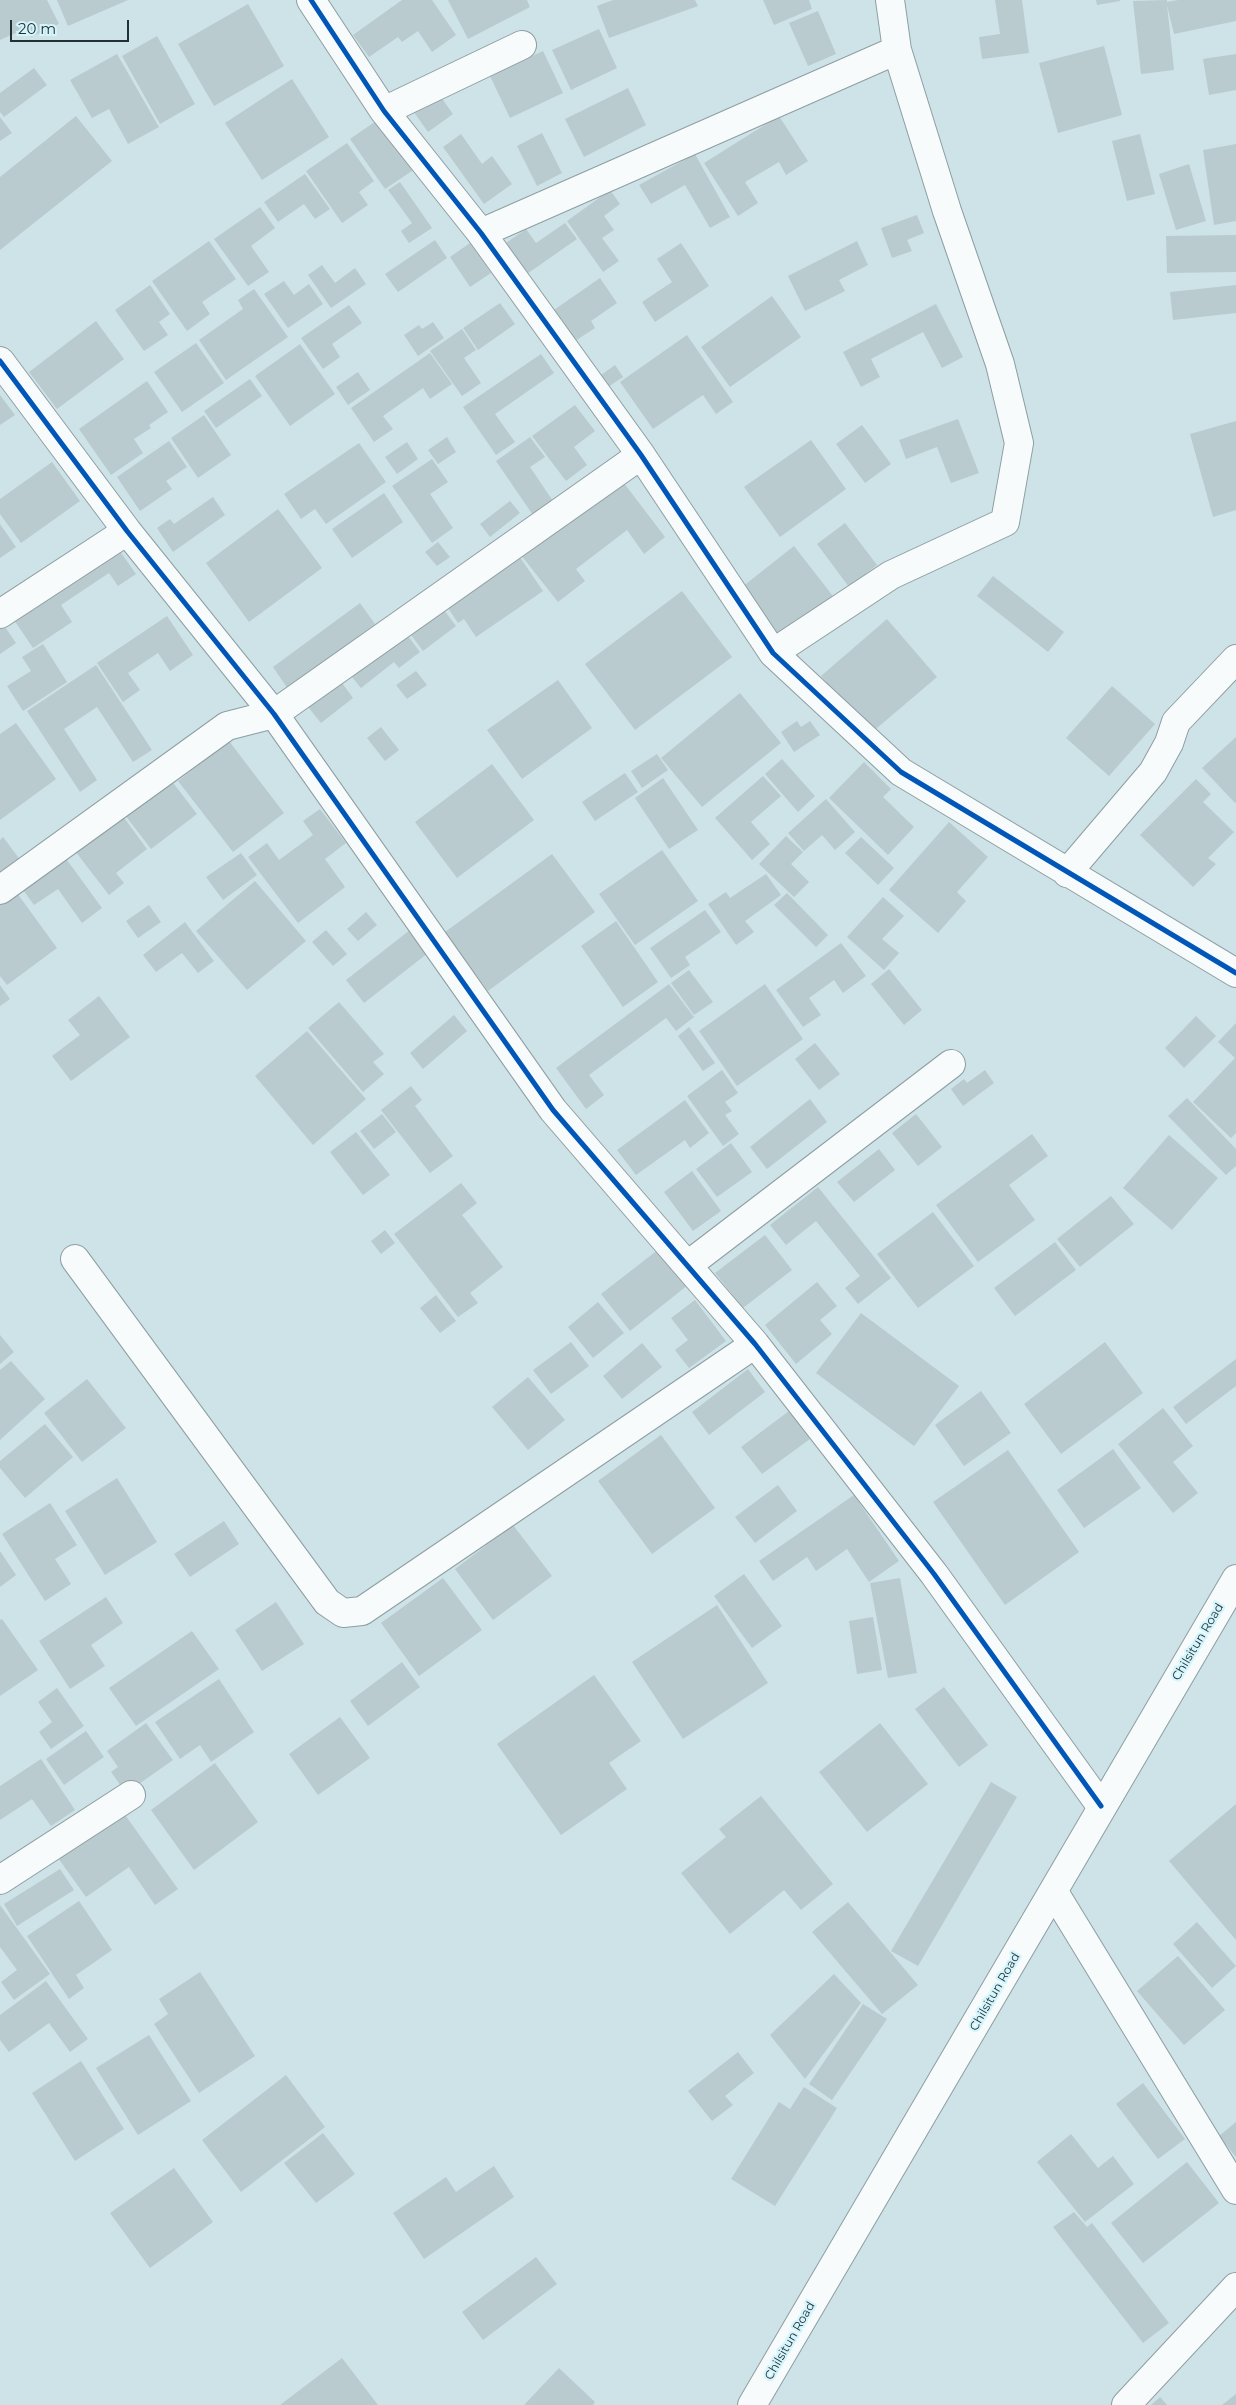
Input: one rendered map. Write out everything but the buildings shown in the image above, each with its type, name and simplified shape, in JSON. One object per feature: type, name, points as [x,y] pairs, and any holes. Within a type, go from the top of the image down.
[{"type":"street","points":[[311,0],[384,111],[481,233],[641,454],[773,653],[901,772],[1236,973]]},
{"type":"street","points":[[773,653],[891,576],[1005,522],[1020,443],[1000,364],[947,211],[897,50],[890,0]]},
{"type":"street","points":[[384,111],[522,45]]},
{"type":"street","points":[[481,233],[897,50]]},
{"type":"street","points":[[0,361],[127,531],[274,714],[553,1110],[755,1344],[934,1574],[1101,1806]]},
{"type":"street","points":[[0,890],[227,726],[274,714],[641,454]]},
{"type":"street","points":[[0,614],[127,531]]},
{"type":"street","points":[[1067,873],[1153,772],[1169,743],[1176,722],[1236,659]]},
{"type":"street","points":[[688,1265],[951,1064]]},
{"type":"street","points":[[75,1259],[327,1602],[343,1614],[362,1612],[755,1344]]},
{"type":"street","name":"Chilsitun Road","points":[[752,2405],[1054,1892],[1101,1806],[1236,1578]]},
{"type":"street","points":[[0,1880],[131,1795]]},
{"type":"street","points":[[1054,1892],[1236,2190]]},
{"type":"street","points":[[1126,2405],[1236,2286]]},
{"type":"cycle path","points":[[311,0],[384,111],[481,233],[641,455],[773,653],[901,772],[1236,973]]},
{"type":"cycle path","points":[[0,361],[127,531],[274,714],[553,1110],[755,1344],[934,1574],[1101,1806]]}]
